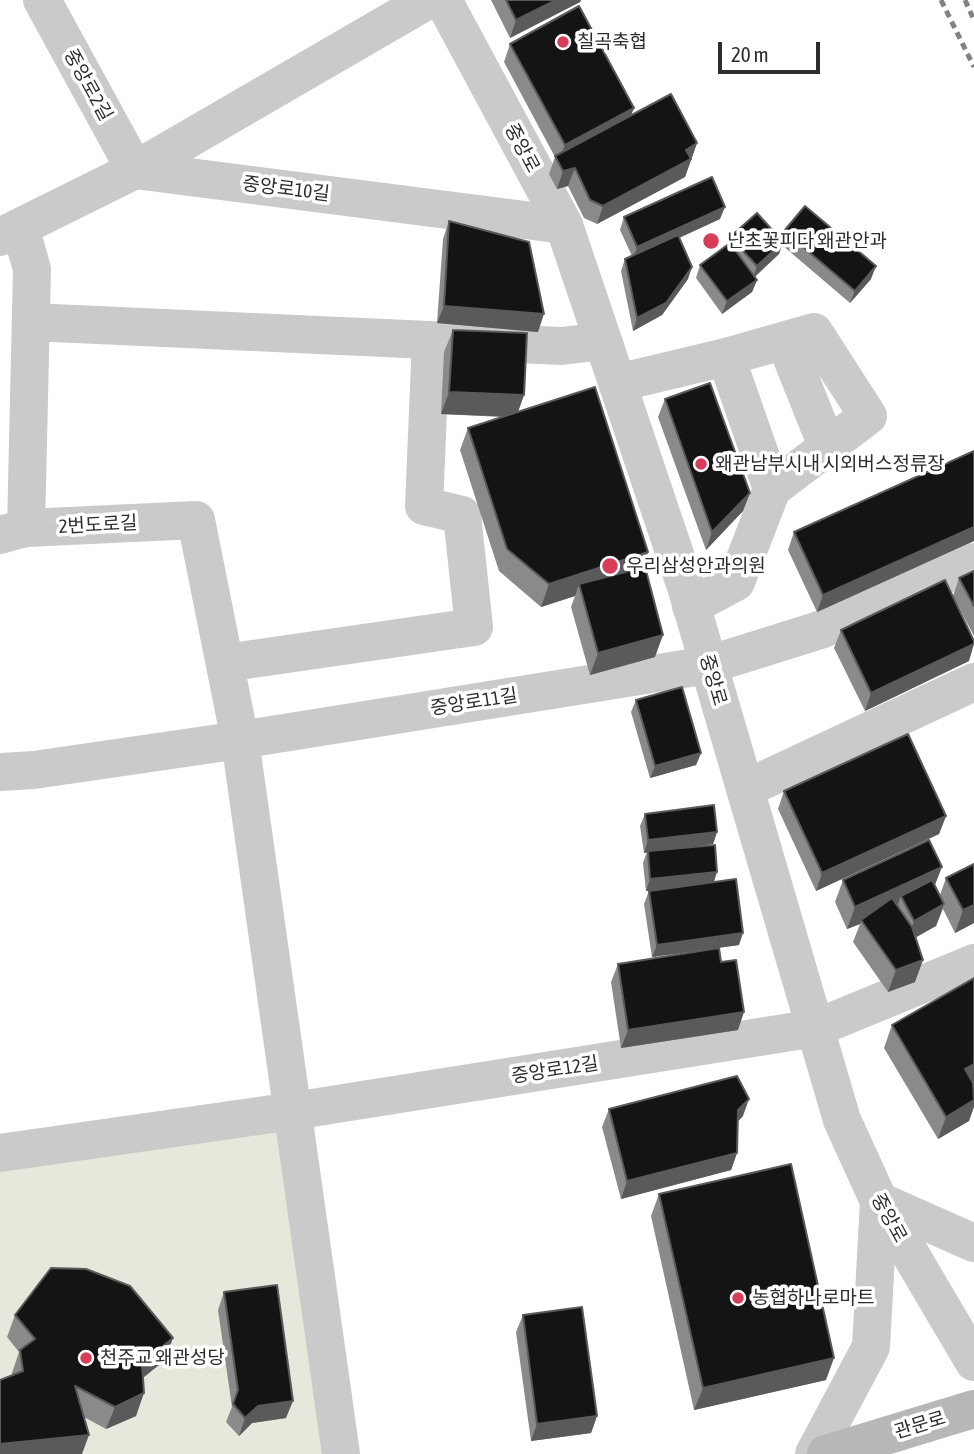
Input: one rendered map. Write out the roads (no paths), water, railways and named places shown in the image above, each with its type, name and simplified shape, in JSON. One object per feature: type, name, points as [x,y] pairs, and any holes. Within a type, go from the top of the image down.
[{"type":"main road","name":"관문로","points":[[825,1454],[974,1409]]},
{"type":"street","name":"중앙로2길","points":[[42,0],[135,170]]},
{"type":"street","points":[[13,531],[31,322],[32,269],[10,232],[135,170],[428,0]]},
{"type":"street","name":"중앙로","points":[[443,0],[564,225],[691,607],[842,1120],[878,1201],[974,1362]]},
{"type":"street","name":"중앙로10길","points":[[135,170],[564,225]]},
{"type":"street","points":[[31,322],[562,346],[603,341]]},
{"type":"street","points":[[617,383],[814,332],[867,416],[772,489],[736,582],[691,607]]},
{"type":"street","points":[[341,1454],[240,740],[225,663],[474,628],[462,514],[424,506],[431,340]]},
{"type":"street","points":[[726,356],[772,489]]},
{"type":"street","name":"2번도로길","points":[[13,531],[197,520],[225,663]]},
{"type":"street","name":"중앙로11길","points":[[0,772],[34,770],[240,740],[708,665],[823,629],[974,562]]},
{"type":"street","points":[[745,789],[974,682]]},
{"type":"street","name":"중앙로12길","points":[[0,1153],[293,1111],[816,1028],[974,963]]},
{"type":"street","points":[[814,1454],[871,1347],[878,1201],[974,1243]]},
{"type":"railway","points":[[941,0],[974,67]]},
{"type":"railway","points":[[965,0],[974,20]]},
{"type":"place","name":"칠곡축협","points":[[563,42]]},
{"type":"place","name":"난초꽃피다 왜관안과","points":[[711,241]]},
{"type":"place","name":"왜관남부시내 시외버스정류장","points":[[701,464]]},
{"type":"place","name":"우리삼성안과의원","points":[[610,566]]},
{"type":"place","name":"농협하나로마트","points":[[738,1298]]},
{"type":"place","name":"천주교 왜관성당","points":[[86,1358]]}]
